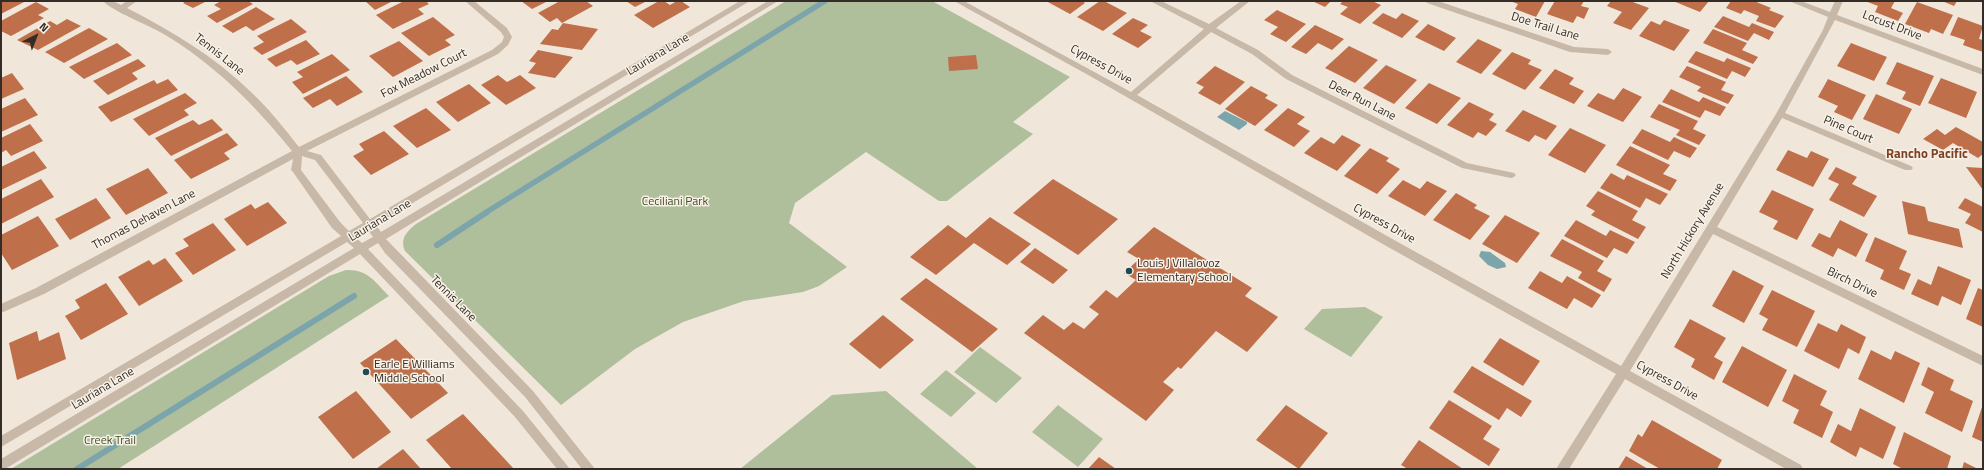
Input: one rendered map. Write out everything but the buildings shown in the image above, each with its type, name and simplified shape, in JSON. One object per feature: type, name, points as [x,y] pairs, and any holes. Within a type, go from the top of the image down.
[{"type":"street","name":"Tennis Lane","points":[[107,1],[165,31],[224,73],[269,116],[298,152],[318,157],[379,237],[412,275],[528,394],[589,469]]},
{"type":"street","points":[[122,8],[133,1]]},
{"type":"street","name":"Fox Meadow Court","points":[[298,152],[496,52],[505,43],[508,37],[504,30],[470,1]]},
{"type":"street","name":"Lauriana Lane","points":[[1,442],[368,223],[746,1]]},
{"type":"street","name":"Lauriana Lane","points":[[1,465],[360,248],[774,1]]},
{"type":"street","name":"Cypress Drive","points":[[958,1],[1131,96],[1797,469]]},
{"type":"street","name":"Deer Run Lane","points":[[1154,1],[1255,52],[1289,77],[1465,166],[1511,175]]},
{"type":"street","points":[[1131,96],[1210,28],[1246,1]]},
{"type":"street","name":"Doe Trail Lane","points":[[1430,1],[1573,50],[1608,52]]},
{"type":"street","name":"Locust Drive","points":[[1793,1],[1983,72]]},
{"type":"street","name":"North Hickory Avenue","points":[[1562,469],[1624,372],[1780,114],[1827,30],[1839,1]]},
{"type":"street","name":"Pine Court","points":[[1780,114],[1908,168]]},
{"type":"street","points":[[298,152],[296,170],[336,225],[360,248],[519,414],[564,469]]},
{"type":"street","name":"Thomas Dehaven Lane","points":[[1,309],[40,290],[298,152]]},
{"type":"street","name":"Birch Drive","points":[[1710,228],[1983,361]]},
{"type":"green space","name":"Ceciliani Park","points":[[786,1],[932,1],[1070,77],[1013,122],[1033,134],[947,201],[939,201],[866,152],[795,203],[789,223],[847,267],[819,286],[803,292],[744,301],[683,322],[635,349],[561,405],[405,251],[403,243],[405,236],[416,224]]},
{"type":"green space","name":"Creek Trail","points":[[346,270],[354,270],[366,274],[389,296],[118,469],[11,469],[329,276]]},
{"type":"green space","points":[[1365,307],[1383,317],[1351,357],[1304,329],[1322,309]]},
{"type":"green space","points":[[980,347],[1022,378],[996,403],[954,372]]},
{"type":"green space","points":[[946,370],[976,393],[951,417],[920,394]]},
{"type":"green space","points":[[886,391],[978,469],[740,469],[832,395]]},
{"type":"green space","points":[[1058,405],[1103,439],[1078,467],[1032,432]]},
{"type":"water","points":[[1225,111],[1247,122],[1247,124],[1239,130],[1217,117]]},
{"type":"water","points":[[1481,251],[1490,252],[1505,263],[1506,267],[1497,269],[1488,265],[1479,256]]},
{"type":"waterway","points":[[485,213],[825,1]]},
{"type":"waterway","points":[[437,245],[487,212]]},
{"type":"waterway","points":[[77,469],[354,296]]},
{"type":"place","name":"Louis J Villalovoz Elementary School","points":[[1129,271]]},
{"type":"place","name":"Earle E Williams Middle School","points":[[366,372]]},
{"type":"district","name":"Rancho Pacific","points":[[1927,155]]}]
